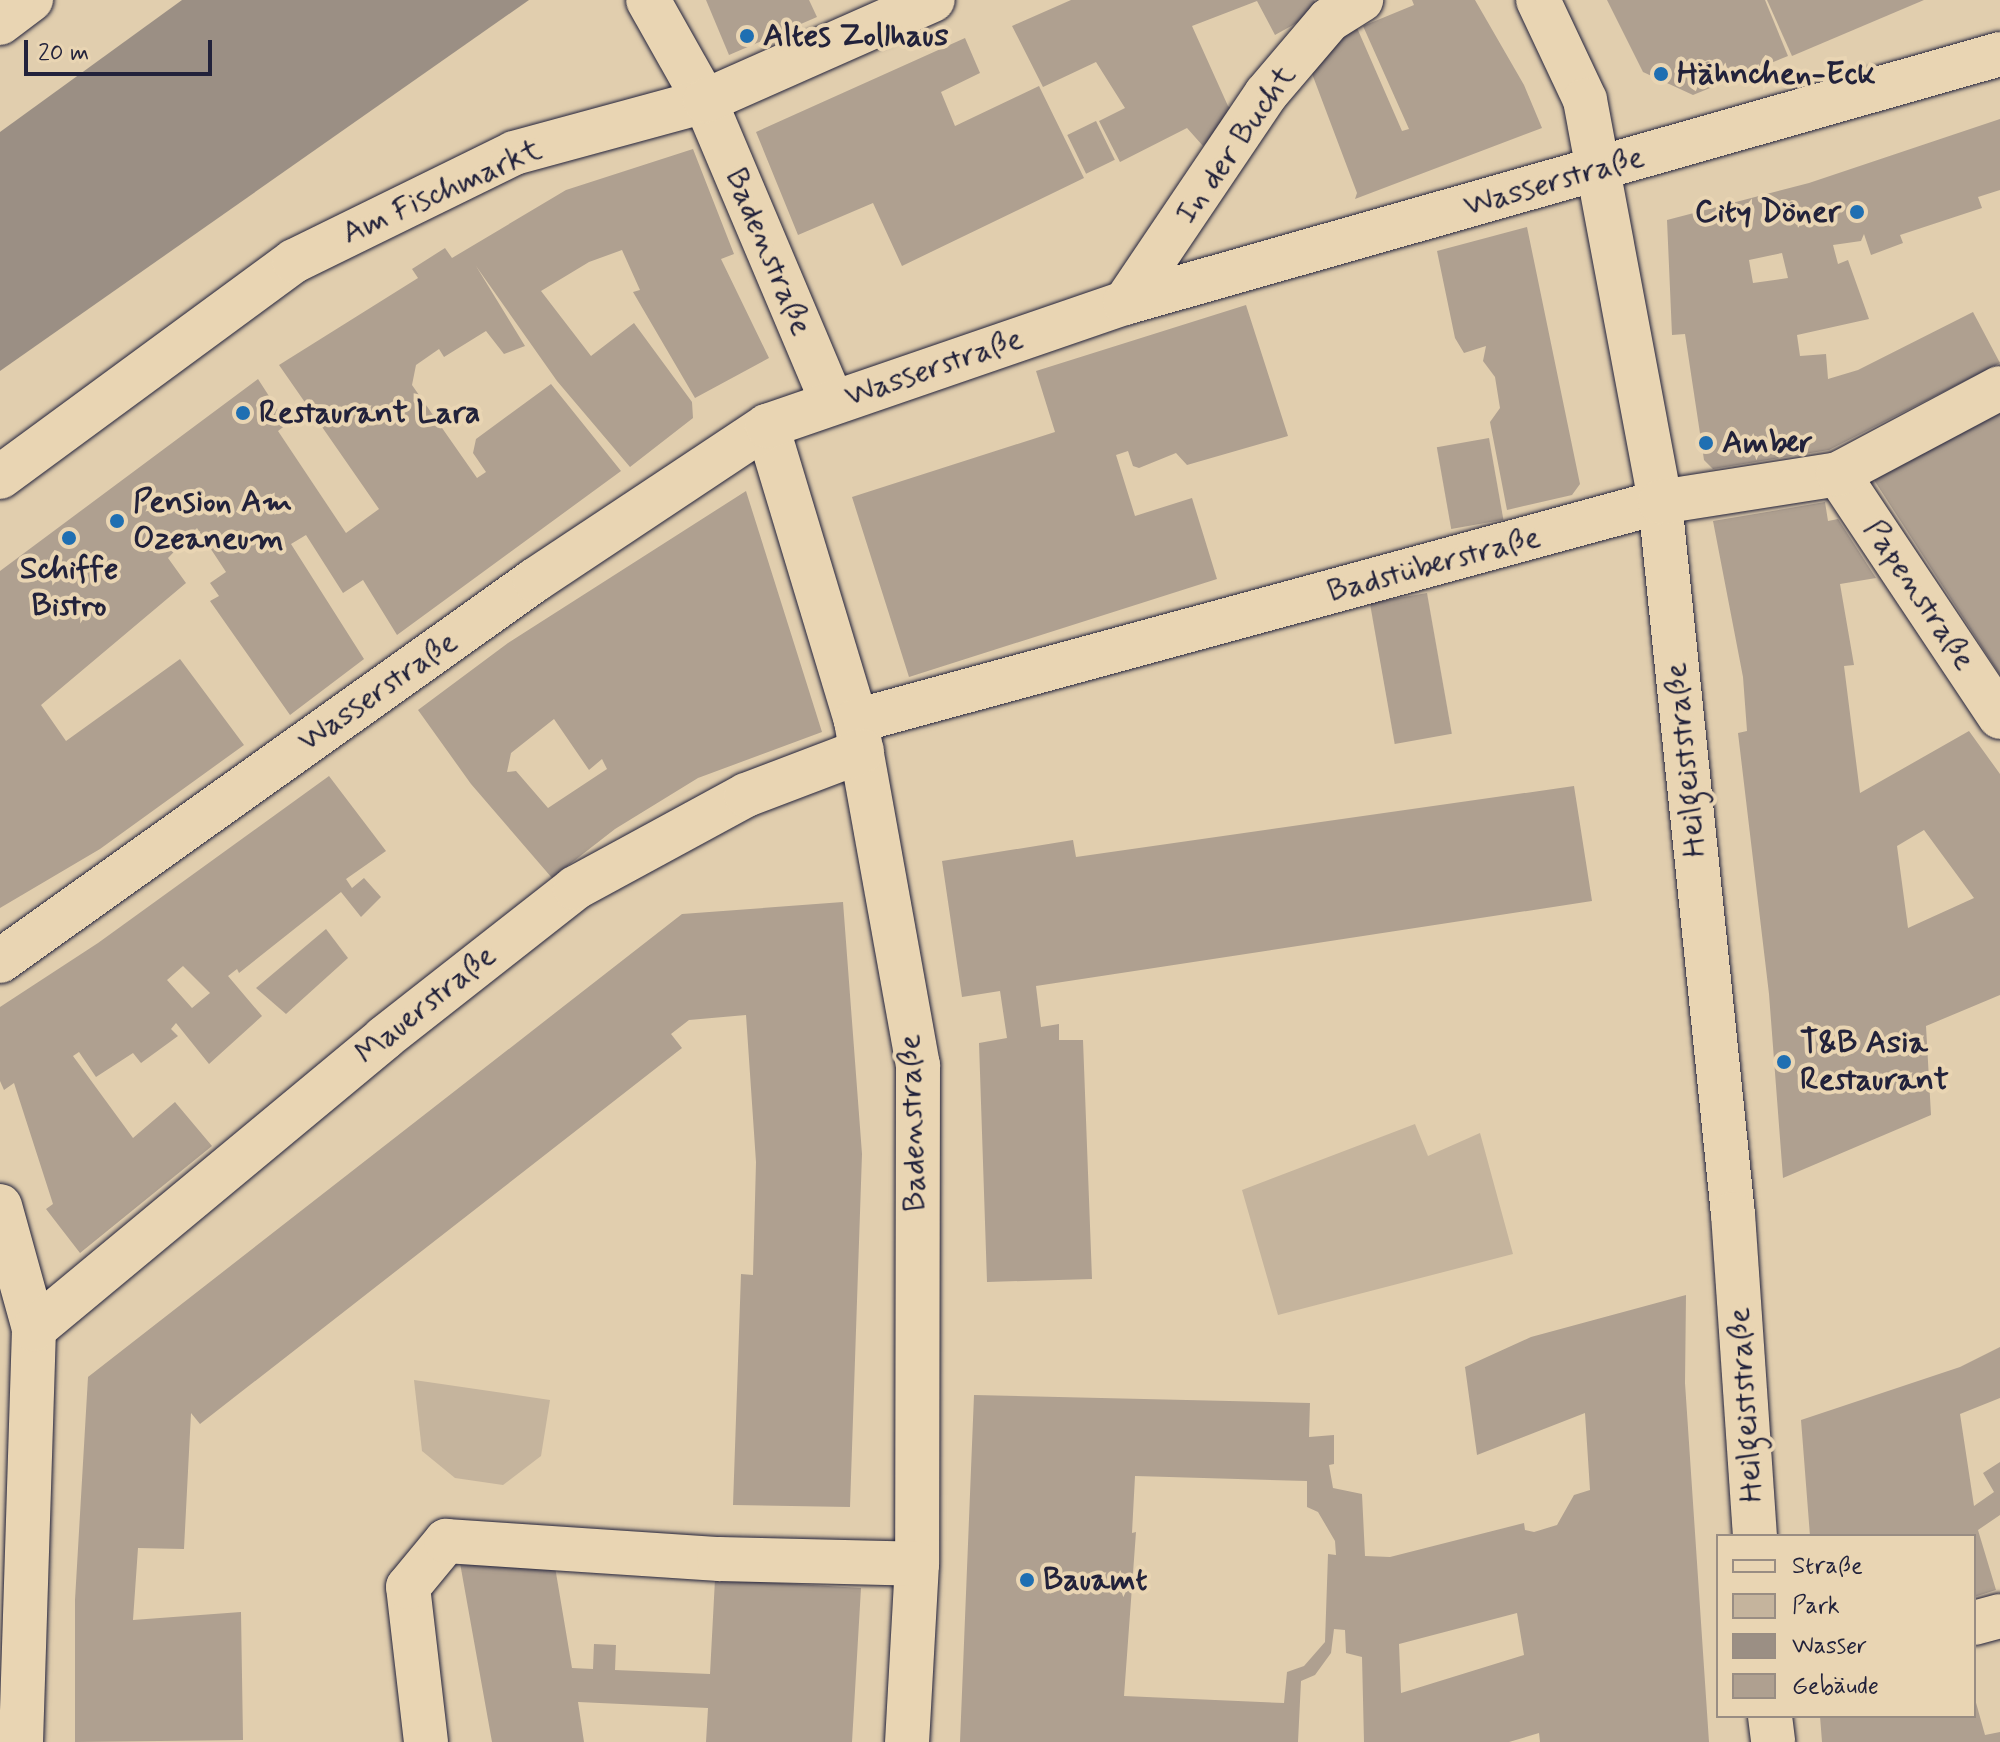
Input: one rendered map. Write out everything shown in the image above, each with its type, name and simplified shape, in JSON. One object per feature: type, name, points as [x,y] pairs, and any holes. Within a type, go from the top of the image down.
[{"type":"street","points":[[0,23],[31,0]]},
{"type":"street","name":"Badenstraße","points":[[648,0],[705,101],[832,402]]},
{"type":"street","name":"Am Fischmarkt","points":[[0,477],[294,261],[514,153],[705,101],[933,0]]},
{"type":"street","name":"In der Bucht","points":[[1125,303],[1266,94],[1329,20],[1361,0]]},
{"type":"street","name":"Heilgeiststraße","points":[[1538,0],[1585,100],[1601,169],[1660,502],[1733,1214],[1755,1534]]},
{"type":"street","name":"Wasserstraße","points":[[0,961],[535,580],[767,426],[1125,303],[2000,54]]},
{"type":"street","name":"Badstüberstraße","points":[[859,736],[1660,502],[1838,474],[2000,388]]},
{"type":"street","name":"Badenstraße","points":[[767,426],[859,736],[918,1065],[917,1564],[907,1742]]},
{"type":"street","name":"Papenstraße","points":[[1838,474],[2000,717]]},
{"type":"street","name":"Mauerstraße","points":[[34,1329],[384,1038],[575,888],[859,736]]},
{"type":"street","points":[[0,1206],[34,1329],[16,1389],[21,1742]]},
{"type":"street","points":[[426,1742],[408,1587],[446,1541],[719,1559],[917,1564]]},
{"type":"street","points":[[1976,1622],[2000,1616]]},
{"type":"street","points":[[1770,1718],[1773,1742]]},
{"type":"green space","points":[[1415,1124],[1428,1156],[1480,1133],[1513,1254],[1278,1315],[1242,1190]]},
{"type":"green space","points":[[414,1380],[550,1400],[541,1456],[503,1485],[455,1478],[422,1451]]},
{"type":"water","points":[[182,0],[529,0],[0,371],[0,132]]},
{"type":"building","name":"Altes Zollhaus","points":[[706,0],[809,0],[817,17],[729,55]]},
{"type":"building","points":[[1071,0],[1314,0],[1320,10],[1275,35],[1257,1],[1192,26],[1228,106],[1237,113],[1203,146],[1187,128],[1120,162],[1099,121],[1125,108],[1096,62],[1043,87],[1012,26]]},
{"type":"building","points":[[1412,0],[1475,0],[1524,85],[1542,128],[1355,199],[1357,193],[1311,71],[1354,21],[1402,131],[1409,129],[1363,26],[1414,5]]},
{"type":"building","points":[[1607,0],[1765,0],[1788,56],[1693,95],[1643,72]]},
{"type":"building","points":[[1767,0],[1924,0],[1792,56]]},
{"type":"building","points":[[965,38],[980,73],[941,92],[955,126],[1039,86],[1084,178],[902,266],[873,203],[798,235],[756,132]]},
{"type":"building","points":[[2000,119],[2000,190],[1978,197],[1982,208],[1900,235],[1903,243],[1871,255],[1864,234],[1861,241],[1833,245],[1838,264],[1848,260],[1869,319],[1797,335],[1800,356],[1826,354],[1828,379],[1858,370],[1973,312],[2000,363],[1829,450],[1713,469],[1704,460],[1685,334],[1672,335],[1667,220],[1809,183]],"holes":[[[1782,253],[1788,278],[1753,283],[1749,260]]]},
{"type":"building","points":[[1096,121],[1115,160],[1086,174],[1067,135]]},
{"type":"building","points":[[693,149],[734,254],[721,259],[769,358],[695,398],[633,292],[640,290],[622,250],[589,262],[541,291],[591,356],[634,323],[692,402],[693,418],[630,467],[557,381],[476,266],[525,346],[504,354],[486,331],[444,357],[439,349],[416,365],[412,385],[477,478],[486,472],[473,453],[476,439],[551,384],[621,471],[397,635],[363,580],[343,593],[306,535],[291,544],[364,659],[290,715],[210,601],[219,596],[210,583],[226,572],[197,528],[168,558],[186,583],[41,705],[66,741],[180,659],[244,745],[100,849],[0,908],[0,571],[258,379],[287,424],[278,431],[346,533],[379,509],[279,365],[418,278],[412,269],[445,248],[452,258],[566,190]]},
{"type":"building","points":[[1527,227],[1580,484],[1572,495],[1507,510],[1490,422],[1500,408],[1495,377],[1483,361],[1486,346],[1464,353],[1455,338],[1437,251]]},
{"type":"building","points":[[1246,305],[1288,436],[1187,465],[1176,453],[1139,468],[1133,466],[1128,451],[1116,455],[1135,516],[1192,498],[1217,579],[909,677],[852,497],[1055,432],[1036,371]]},
{"type":"building","points":[[2000,413],[2000,675],[1874,480]]},
{"type":"building","points":[[1489,438],[1503,520],[1451,529],[1437,447]]},
{"type":"building","points":[[746,491],[822,732],[698,778],[615,829],[552,878],[471,784],[418,710],[508,643]],"holes":[[[554,719],[589,770],[602,759],[607,769],[548,808],[516,771],[507,772],[511,753]]]},
{"type":"building","points":[[1825,502],[1828,521],[1838,519],[1876,578],[1840,584],[1854,665],[1844,666],[1860,793],[1969,731],[2000,774],[2000,995],[1926,1026],[1931,1115],[1783,1178],[1769,994],[1738,733],[1747,731],[1743,677],[1713,521]],"holes":[[[1924,830],[1974,898],[1908,928],[1897,846]]]},
{"type":"building","points":[[1427,593],[1452,734],[1395,744],[1370,603]]},
{"type":"building","points":[[329,776],[386,851],[346,879],[352,888],[364,878],[381,897],[361,917],[341,892],[239,973],[237,969],[228,976],[262,1016],[209,1064],[176,1023],[171,1029],[178,1036],[141,1063],[133,1053],[96,1077],[79,1052],[73,1056],[133,1138],[175,1102],[212,1146],[80,1253],[46,1209],[53,1204],[14,1083],[4,1090],[0,1081],[0,1007],[98,943]],"holes":[[[183,966],[210,993],[192,1008],[167,980]]]},
{"type":"building","points":[[1574,786],[1592,901],[1036,986],[1041,1027],[1059,1024],[1059,1040],[1083,1040],[1092,1279],[987,1282],[979,1043],[1007,1038],[1000,991],[962,997],[942,861],[1073,840],[1076,857]]},
{"type":"building","points":[[843,902],[862,1154],[850,1507],[733,1505],[741,1274],[753,1275],[756,1162],[746,1015],[689,1020],[671,1034],[682,1048],[200,1424],[191,1413],[184,1549],[138,1548],[133,1620],[241,1612],[243,1740],[75,1742],[75,1600],[88,1377],[682,914]]},
{"type":"building","points":[[326,929],[348,958],[286,1014],[256,988]]},
{"type":"building","points":[[1686,1295],[1685,1383],[1709,1742],[1540,1742],[1539,1733],[1509,1742],[1364,1742],[1362,1657],[1346,1653],[1345,1630],[1334,1629],[1331,1653],[1315,1675],[1301,1681],[1298,1742],[960,1742],[974,1395],[1310,1403],[1309,1437],[1334,1435],[1334,1464],[1329,1465],[1333,1488],[1362,1494],[1365,1556],[1390,1557],[1524,1523],[1525,1530],[1534,1532],[1557,1525],[1574,1495],[1590,1490],[1585,1413],[1477,1455],[1465,1367],[1531,1337]],"holes":[[[1135,1476],[1307,1481],[1307,1507],[1318,1512],[1335,1541],[1336,1555],[1328,1554],[1325,1642],[1304,1666],[1287,1672],[1284,1703],[1124,1696],[1136,1532],[1132,1533]],[[1517,1613],[1524,1655],[1401,1693],[1399,1644]]]},
{"type":"building","points":[[2000,1347],[2000,1398],[1960,1414],[1974,1506],[1994,1492],[1983,1473],[2000,1462],[2000,1515],[1978,1530],[1996,1590],[1976,1596],[1976,1534],[1810,1534],[1801,1420],[1960,1367]]},
{"type":"building","points":[[552,1549],[572,1668],[593,1669],[594,1644],[616,1645],[615,1670],[710,1674],[715,1579],[861,1588],[852,1742],[706,1742],[708,1708],[578,1702],[584,1742],[492,1742],[460,1563]]},
{"type":"building","points":[[1976,1703],[1985,1735],[2000,1732],[2000,1742],[1822,1742],[1820,1718],[1976,1718]]},
{"type":"place","name":"Altes Zollhaus","points":[[747,36]]},
{"type":"place","name":"Hähnchen-Eck","points":[[1661,74]]},
{"type":"place","name":"City Döner","points":[[1857,212]]},
{"type":"place","name":"Restaurant Lara","points":[[243,413]]},
{"type":"place","name":"Amber","points":[[1706,443]]},
{"type":"place","name":"Pension Am Ozeaneum","points":[[117,521]]},
{"type":"place","name":"Schiffe Bistro","points":[[69,538]]},
{"type":"place","name":"T&B Asia Restaurant","points":[[1784,1062]]},
{"type":"place","name":"Bauamt","points":[[1027,1580]]}]
